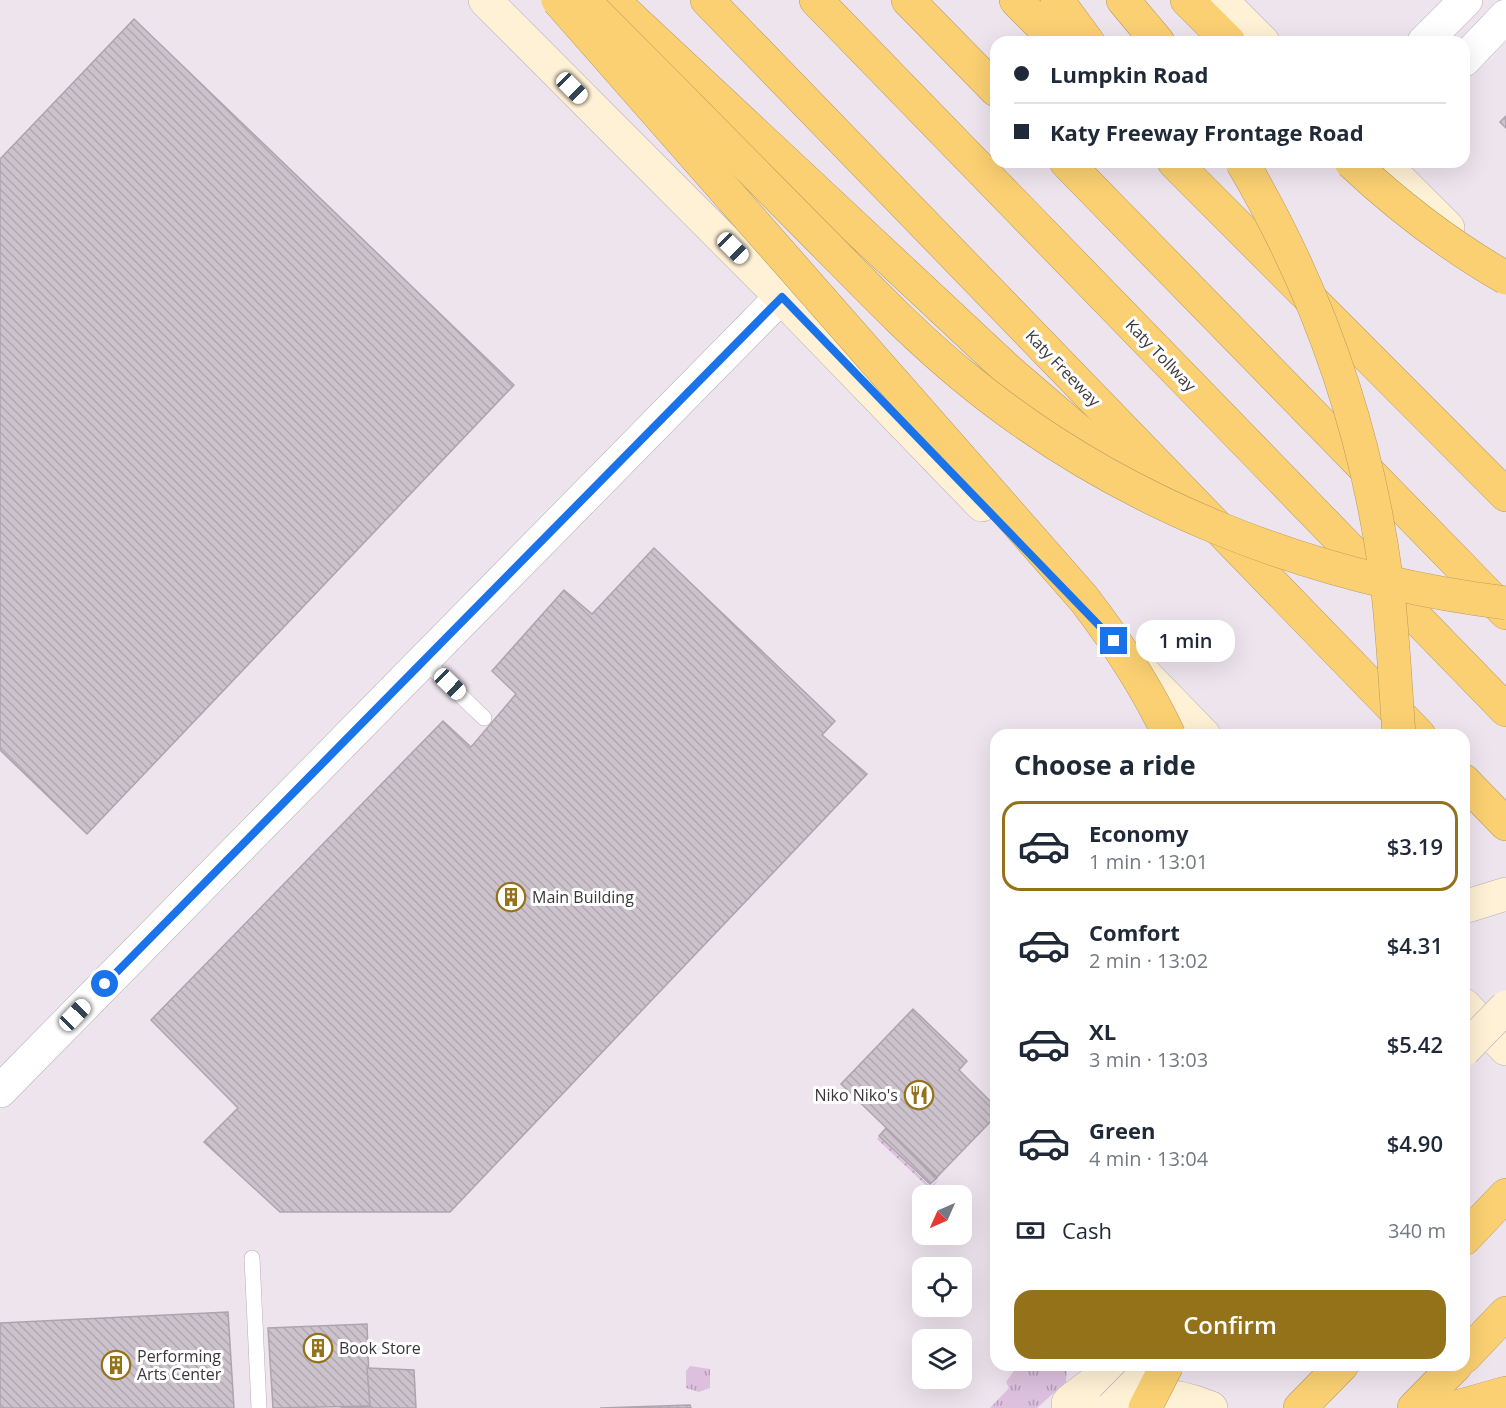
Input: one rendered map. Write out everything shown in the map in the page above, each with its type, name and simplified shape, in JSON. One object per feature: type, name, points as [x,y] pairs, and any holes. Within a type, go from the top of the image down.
[{"type":"highway","points":[[558,0],[1077,591],[1116,640],[1154,703],[1166,729]]},
{"type":"highway","points":[[584,0],[926,345],[996,402],[1055,443],[1124,484],[1182,513],[1263,546],[1331,569],[1406,587],[1506,603]]},
{"type":"highway","points":[[612,0],[1010,372],[1348,663]]},
{"type":"highway","name":"Katy Freeway","points":[[707,0],[1413,729]]},
{"type":"highway","name":"Katy Tollway","points":[[816,0],[1506,710]]},
{"type":"highway","points":[[908,0],[990,84]]},
{"type":"highway","points":[[1016,0],[1051,36]]},
{"type":"highway","points":[[1058,0],[1084,36]]},
{"type":"highway","points":[[1123,0],[1153,36]]},
{"type":"highway","points":[[1186,0],[1223,36]]},
{"type":"highway","points":[[1072,168],[1506,613]]},
{"type":"highway","points":[[1180,168],[1506,495]]},
{"type":"highway","points":[[1245,168],[1288,249],[1326,330],[1350,406],[1372,495],[1386,576],[1399,729]]},
{"type":"highway","points":[[1358,168],[1384,192],[1448,241],[1506,278]]},
{"type":"highway","points":[[1474,791],[1506,824]]},
{"type":"highway","points":[[1470,1233],[1506,1195]]},
{"type":"highway","points":[[1470,1351],[1506,1313]]},
{"type":"highway","points":[[1145,1408],[1164,1371]]},
{"type":"highway","points":[[1299,1408],[1310,1371]]},
{"type":"highway","points":[[1299,1408],[1336,1371]]},
{"type":"highway","points":[[1414,1408],[1450,1371]]},
{"type":"highway","points":[[1453,1408],[1506,1393]]},
{"type":"main road","points":[[485,0],[782,297],[1198,729]]},
{"type":"main road","points":[[1221,0],[1257,36]]},
{"type":"main road","points":[[1397,169],[1506,287]]},
{"type":"main road","points":[[1470,905],[1506,894]]},
{"type":"main road","points":[[1470,1036],[1478,1017],[1506,993]]},
{"type":"main road","points":[[1478,1017],[1506,1049]]},
{"type":"main road","points":[[1065,1406],[1110,1371]]},
{"type":"main road","points":[[1112,1408],[1148,1371]]},
{"type":"main road","points":[[1065,1406],[1127,1394],[1179,1395],[1211,1408]]},
{"type":"street","points":[[1430,36],[1466,0]]},
{"type":"street","points":[[1470,54],[1506,16]]},
{"type":"street","points":[[0,1091],[782,297]]},
{"type":"lane","points":[[424,660],[484,718]]},
{"type":"lane","points":[[252,1258],[259,1408]]},
{"type":"green space","points":[[879,1137],[929,1185],[926,1185],[877,1139]]},
{"type":"green space","points":[[690,1366],[710,1369],[710,1388],[699,1392],[686,1388],[686,1371]]},
{"type":"green space","points":[[1014,1371],[1067,1371],[1066,1382],[1037,1408],[990,1408],[1009,1388],[1006,1382]]},
{"type":"building","points":[[134,19],[514,385],[87,834],[0,750],[0,159]]},
{"type":"building","points":[[1506,116],[1506,128],[1500,122]]},
{"type":"building","name":"Main Building","points":[[654,548],[835,721],[822,735],[867,774],[450,1212],[280,1212],[204,1142],[238,1108],[151,1020],[443,721],[471,747],[516,694],[492,671],[564,590],[592,614]]},
{"type":"building","name":"Niko Niko's","points":[[913,1009],[967,1061],[959,1070],[990,1101],[990,1122],[937,1177],[841,1084]]},
{"type":"building","points":[[886,1128],[937,1178],[930,1184],[879,1136]]},
{"type":"building","name":"Performing Arts Center","points":[[228,1312],[234,1408],[0,1408],[0,1323]]},
{"type":"building","name":"Book Store","points":[[367,1324],[370,1406],[273,1408],[268,1328]]},
{"type":"building","points":[[367,1368],[414,1370],[416,1408],[340,1408],[370,1406]]},
{"type":"building","points":[[690,1405],[691,1408],[600,1408]]},
{"type":"place","name":"Main Building","points":[[511,897]]},
{"type":"place","name":"Niko Niko's","points":[[919,1095]]},
{"type":"place","name":"Book Store","points":[[318,1348]]},
{"type":"place","name":"Performing Arts Center","points":[[116,1365]]},
{"type":"route","points":[[105,984],[782,297],[1114,641]]}]
